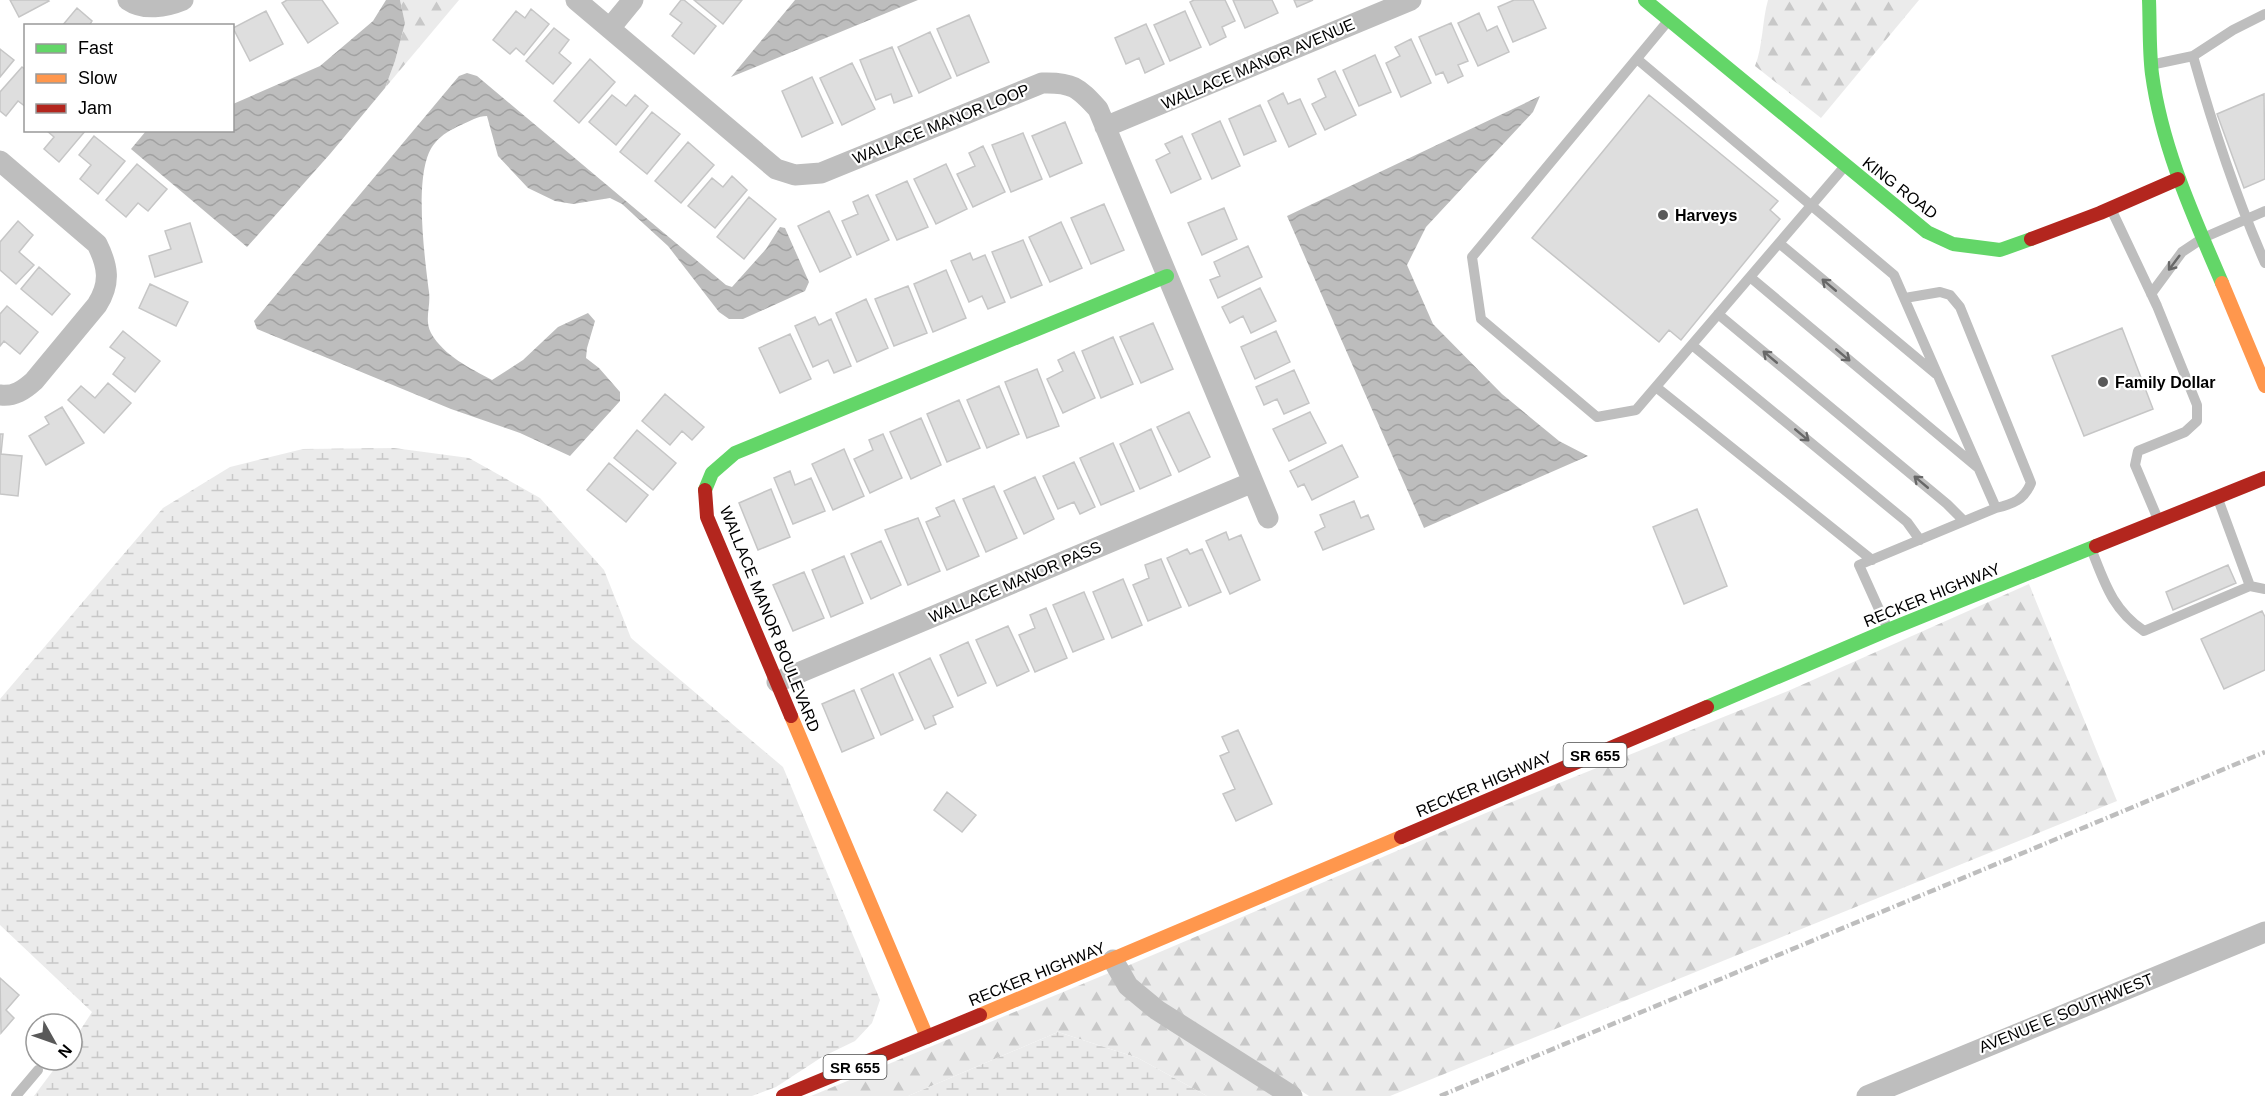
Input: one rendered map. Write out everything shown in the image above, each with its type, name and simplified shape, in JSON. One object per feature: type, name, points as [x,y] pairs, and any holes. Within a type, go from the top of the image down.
[{"type":"street","points":[[128,0],[134,4],[155,8],[183,0]]},
{"type":"street","name":"WALLACE MANOR LOOP","points":[[576,0],[777,169],[795,175],[820,173],[1042,83],[1062,82],[1075,87],[1098,108],[1268,518]]},
{"type":"street","points":[[610,28],[633,0]]},
{"type":"street","name":"KING ROAD","points":[[1645,0],[1919,226],[1953,244],[2000,250],[2111,208],[2178,179]]},
{"type":"street","points":[[2149,0],[2151,65],[2158,108],[2178,179],[2265,386]]},
{"type":"street","name":"WALLACE MANOR AVENUE","points":[[1105,127],[1402,2]]},
{"type":"street","points":[[0,161],[97,244],[104,258],[107,276],[105,293],[97,305],[34,381],[24,390],[8,396],[0,395]]},
{"type":"street","name":"WALLACE MANOR BOULEVARD","points":[[927,1037],[707,517],[703,495],[707,481],[716,466],[746,449],[1167,276]]},
{"type":"street","name":"RECKER HIGHWAY","points":[[783,1096],[1113,960],[1888,630],[2265,478]]},
{"type":"street","name":"WALLACE MANOR PASS","points":[[777,682],[1253,482]]},
{"type":"street","name":"AVENUE E SOUTHWEST","points":[[1867,1096],[2265,932]]},
{"type":"street","points":[[1113,960],[1128,986],[1157,1010],[1292,1096]]},
{"type":"lane","points":[[2151,65],[2193,56],[2233,30],[2265,14]]},
{"type":"lane","points":[[1669,20],[1472,257],[1481,319],[1597,417],[1636,410],[1845,166]]},
{"type":"lane","points":[[2193,56],[2218,144],[2265,263]]},
{"type":"lane","points":[[1637,59],[1894,275],[1996,508]]},
{"type":"lane","points":[[2111,208],[2151,294],[2197,405],[2197,421],[2185,432],[2138,451],[2135,465],[2158,521]]},
{"type":"lane","points":[[2151,294],[2182,252],[2203,238],[2265,211]]},
{"type":"lane","points":[[1779,243],[1939,376]]},
{"type":"lane","points":[[1750,277],[1979,468]]},
{"type":"lane","points":[[1888,630],[1859,565],[1996,508],[2013,504],[2022,498],[2031,483],[1960,307],[1950,295],[1940,292],[1905,298]]},
{"type":"lane","points":[[1718,314],[1947,504],[1964,521]]},
{"type":"lane","points":[[1692,345],[1906,522],[1920,540]]},
{"type":"lane","points":[[1656,387],[1872,560]]},
{"type":"lane","points":[[2217,497],[2250,586]]},
{"type":"lane","points":[[2090,548],[2110,596],[2129,620],[2144,631],[2250,586],[2265,589]]},
{"type":"lane","points":[[16,1096],[36,1072]]},
{"type":"green space","points":[[400,0],[459,0],[385,88],[405,23]]},
{"type":"green space","points":[[1768,0],[1919,0],[1821,118],[1755,66],[1760,50]]},
{"type":"green space","points":[[394,448],[469,458],[540,498],[604,570],[631,638],[783,767],[880,1000],[872,1023],[855,1041],[822,1057],[776,1087],[752,1096],[34,1096],[52,1072],[84,1072],[84,1024],[92,1012],[0,925],[0,699],[163,508],[230,467],[303,449]]},
{"type":"green space","points":[[2029,584],[2117,801],[1390,1096],[1309,1096],[1163,1002],[1136,980],[1127,966],[1507,804],[1788,691]]},
{"type":"green space","points":[[1109,973],[1275,1096],[1207,1096],[1138,1058],[1058,1032],[908,1096],[811,1096]]},
{"type":"green space","points":[[1058,1032],[1138,1058],[1207,1096],[908,1096]]},
{"type":"water","points":[[386,0],[400,0],[405,23],[385,88],[247,247],[131,149],[145,132],[234,132],[234,104],[320,66],[373,21]]},
{"type":"water","points":[[795,0],[918,0],[731,77]]},
{"type":"water","points":[[467,73],[477,76],[726,285],[732,287],[766,249],[780,227],[785,228],[809,282],[805,291],[743,319],[729,319],[719,312],[668,246],[622,204],[610,198],[573,204],[555,201],[528,188],[498,156],[487,116],[484,116],[471,120],[443,135],[428,155],[424,172],[422,215],[429,297],[429,328],[436,341],[450,355],[492,380],[523,360],[558,327],[588,313],[595,321],[586,358],[599,368],[620,392],[620,401],[570,456],[520,433],[451,409],[257,329],[254,321],[459,76]]},
{"type":"water","points":[[1540,96],[1533,112],[1426,227],[1407,265],[1433,324],[1502,394],[1559,441],[1588,456],[1424,528],[1287,216]]},
{"type":"building","points":[[10,0],[48,0],[49,1],[19,17]]},
{"type":"building","points":[[287,0],[322,0],[338,23],[308,43],[282,3]]},
{"type":"building","points":[[681,0],[716,26],[694,54],[672,36],[682,23],[670,14]]},
{"type":"building","points":[[694,0],[742,0],[723,24]]},
{"type":"building","points":[[1225,0],[1235,21],[1222,27],[1226,37],[1210,45],[1190,2]]},
{"type":"building","points":[[1233,0],[1272,0],[1278,13],[1245,28]]},
{"type":"building","points":[[1294,0],[1313,0],[1297,7]]},
{"type":"building","points":[[1514,0],[1533,0],[1546,28],[1513,42],[1498,7]]},
{"type":"building","points":[[77,8],[92,21],[90,24],[64,24]]},
{"type":"building","points":[[531,9],[549,24],[524,55],[516,48],[510,54],[493,40],[516,11],[525,18]]},
{"type":"building","points":[[266,11],[283,44],[250,61],[234,27]]},
{"type":"building","points":[[1185,11],[1201,47],[1170,61],[1154,25]]},
{"type":"building","points":[[1479,13],[1487,31],[1497,26],[1509,52],[1478,66],[1458,23]]},
{"type":"building","points":[[969,15],[989,62],[957,76],[937,29]]},
{"type":"building","points":[[1451,23],[1468,61],[1458,65],[1463,76],[1448,83],[1443,72],[1436,75],[1419,37]]},
{"type":"building","points":[[1146,24],[1164,64],[1145,73],[1139,58],[1126,64],[1115,38]]},
{"type":"building","points":[[554,28],[569,40],[559,53],[571,63],[553,84],[526,61]]},
{"type":"building","points":[[930,32],[951,78],[919,93],[898,47]]},
{"type":"building","points":[[1411,39],[1431,83],[1401,97],[1386,63],[1400,56],[1395,47]]},
{"type":"building","points":[[892,47],[912,96],[894,103],[891,94],[876,100],[860,60]]},
{"type":"building","points":[[0,49],[14,60],[0,77]]},
{"type":"building","points":[[1375,55],[1391,92],[1359,106],[1343,70]]},
{"type":"building","points":[[590,59],[615,82],[579,123],[554,101]]},
{"type":"building","points":[[852,63],[875,109],[842,125],[820,78]]},
{"type":"building","points":[[22,67],[24,68],[24,106],[18,101],[6,116],[0,111],[0,92]]},
{"type":"building","points":[[1335,71],[1356,115],[1325,130],[1312,104],[1326,97],[1318,79]]},
{"type":"building","points":[[812,77],[833,123],[802,137],[782,91]]},
{"type":"building","points":[[1283,93],[1288,104],[1300,99],[1316,134],[1289,147],[1268,101]]},
{"type":"building","points":[[2264,94],[2265,179],[2244,188],[2217,114]]},
{"type":"building","points":[[612,95],[626,106],[635,95],[648,106],[616,145],[589,122]]},
{"type":"building","name":"Harveys","points":[[1649,95],[1778,201],[1770,210],[1780,219],[1681,340],[1669,330],[1659,342],[1532,238]]},
{"type":"building","points":[[1260,105],[1276,141],[1244,155],[1229,119]]},
{"type":"building","points":[[652,112],[680,134],[647,174],[620,152]]},
{"type":"building","points":[[1220,121],[1240,166],[1212,179],[1192,134]]},
{"type":"building","points":[[1065,122],[1082,163],[1050,177],[1032,136]]},
{"type":"building","points":[[48,132],[84,132],[59,162],[44,149],[54,137]]},
{"type":"building","points":[[1023,133],[1042,179],[1011,192],[992,145]]},
{"type":"building","points":[[94,136],[125,161],[98,194],[80,179],[91,165],[79,155]]},
{"type":"building","points":[[1182,136],[1201,179],[1171,193],[1156,160],[1170,153],[1165,144]]},
{"type":"building","points":[[688,142],[714,165],[681,203],[655,181]]},
{"type":"building","points":[[983,146],[1005,192],[973,207],[957,174],[975,166],[969,153]]},
{"type":"building","points":[[137,164],[167,189],[148,211],[138,203],[126,217],[106,200]]},
{"type":"building","points":[[946,164],[967,209],[936,224],[914,179]]},
{"type":"building","points":[[732,176],[747,190],[715,228],[688,206],[712,178],[723,187]]},
{"type":"building","points":[[907,181],[928,227],[897,240],[876,195]]},
{"type":"building","points":[[868,195],[889,240],[857,255],[842,221],[858,214],[853,202]]},
{"type":"building","points":[[749,197],[776,219],[744,259],[717,237]]},
{"type":"building","points":[[1104,204],[1124,250],[1091,264],[1071,218]]},
{"type":"building","points":[[1224,208],[1237,239],[1202,255],[1188,223]]},
{"type":"building","points":[[829,211],[851,257],[820,272],[798,226]]},
{"type":"building","points":[[18,221],[33,235],[19,252],[34,265],[16,284],[0,270],[0,242]]},
{"type":"building","points":[[1061,222],[1082,268],[1050,282],[1029,237]]},
{"type":"building","points":[[190,223],[202,262],[155,277],[149,256],[171,249],[165,231]]},
{"type":"building","points":[[1023,240],[1042,285],[1011,298],[992,252]]},
{"type":"building","points":[[1248,246],[1262,277],[1218,298],[1210,280],[1220,276],[1214,262]]},
{"type":"building","points":[[970,253],[973,260],[985,255],[1005,302],[988,309],[982,296],[969,302],[951,261]]},
{"type":"building","points":[[39,267],[70,294],[52,315],[21,289]]},
{"type":"building","points":[[946,270],[966,318],[933,332],[914,284]]},
{"type":"building","points":[[150,284],[188,302],[176,326],[139,308]]},
{"type":"building","points":[[908,286],[927,333],[894,346],[875,299]]},
{"type":"building","points":[[1260,288],[1276,321],[1251,333],[1243,316],[1230,323],[1222,307]]},
{"type":"building","points":[[866,299],[888,348],[857,362],[836,313]]},
{"type":"building","points":[[7,306],[38,332],[20,354],[4,341],[0,346],[0,314]]},
{"type":"building","points":[[815,317],[819,325],[831,319],[851,366],[834,373],[828,360],[813,367],[795,326]]},
{"type":"building","points":[[1153,323],[1173,369],[1141,383],[1120,337]]},
{"type":"building","name":"Family Dollar","points":[[2122,328],[2153,409],[2084,436],[2052,356]]},
{"type":"building","points":[[123,331],[160,361],[135,392],[113,374],[125,358],[110,347]]},
{"type":"building","points":[[1276,331],[1290,362],[1255,379],[1241,347]]},
{"type":"building","points":[[790,334],[811,379],[780,393],[759,348]]},
{"type":"building","points":[[1113,337],[1133,384],[1101,398],[1082,351]]},
{"type":"building","points":[[1074,352],[1095,398],[1063,413],[1047,379],[1063,371],[1058,360]]},
{"type":"building","points":[[1037,369],[1059,426],[1027,438],[1005,382]]},
{"type":"building","points":[[1294,370],[1309,403],[1284,414],[1277,399],[1264,405],[1256,387]]},
{"type":"building","points":[[108,383],[131,403],[104,433],[68,400],[81,386],[95,398]]},
{"type":"building","points":[[999,386],[1019,434],[987,448],[967,400]]},
{"type":"building","points":[[665,394],[704,427],[692,440],[682,431],[670,445],[642,421]]},
{"type":"building","points":[[959,400],[980,448],[947,462],[927,414]]},
{"type":"building","points":[[62,407],[84,443],[46,465],[29,436],[49,424],[45,417]]},
{"type":"building","points":[[1189,412],[1210,457],[1179,472],[1157,427]]},
{"type":"building","points":[[1310,412],[1326,443],[1289,461],[1273,429]]},
{"type":"building","points":[[921,418],[941,465],[911,479],[890,432]]},
{"type":"building","points":[[1151,429],[1171,475],[1140,489],[1120,444]]},
{"type":"building","points":[[637,430],[676,463],[653,490],[614,458]]},
{"type":"building","points":[[0,434],[3,434],[1,454],[22,456],[18,496],[0,494]]},
{"type":"building","points":[[883,434],[902,478],[870,493],[854,459],[873,450],[869,440]]},
{"type":"building","points":[[1113,443],[1134,491],[1101,505],[1080,458]]},
{"type":"building","points":[[1342,445],[1358,477],[1312,500],[1304,484],[1298,487],[1290,471]]},
{"type":"building","points":[[844,449],[864,496],[833,510],[812,464]]},
{"type":"building","points":[[1074,462],[1095,507],[1080,514],[1074,502],[1058,509],[1043,476]]},
{"type":"building","points":[[609,463],[648,495],[626,522],[587,490]]},
{"type":"building","points":[[790,471],[795,485],[811,478],[825,511],[793,524],[774,478]]},
{"type":"building","points":[[1035,477],[1054,519],[1024,534],[1004,491]]},
{"type":"building","points":[[994,486],[1017,538],[986,552],[963,499]]},
{"type":"building","points":[[771,489],[790,537],[758,550],[739,503]]},
{"type":"building","points":[[954,500],[979,556],[947,570],[926,522],[940,516],[936,508]]},
{"type":"building","points":[[1354,501],[1361,518],[1368,515],[1374,529],[1323,550],[1315,532],[1325,527],[1320,515]]},
{"type":"building","points":[[1697,509],[1727,586],[1684,604],[1653,527]]},
{"type":"building","points":[[918,518],[940,571],[908,585],[885,530]]},
{"type":"building","points":[[1226,532],[1229,540],[1241,535],[1260,580],[1230,594],[1206,541]]},
{"type":"building","points":[[881,541],[901,585],[871,599],[851,554]]},
{"type":"building","points":[[1187,549],[1190,554],[1202,549],[1221,592],[1189,606],[1167,558]]},
{"type":"building","points":[[844,556],[863,603],[831,617],[812,570]]},
{"type":"building","points":[[1161,559],[1181,607],[1148,621],[1133,585],[1149,578],[1145,565]]},
{"type":"building","points":[[2228,565],[2236,583],[2173,610],[2166,592]]},
{"type":"building","points":[[804,572],[824,618],[793,631],[773,585]]},
{"type":"building","points":[[1123,579],[1142,625],[1112,638],[1093,592]]},
{"type":"building","points":[[1084,592],[1104,639],[1073,652],[1053,605]]},
{"type":"building","points":[[1046,608],[1067,658],[1035,672],[1019,635],[1035,628],[1030,615]]},
{"type":"building","points":[[2262,611],[2265,617],[2265,670],[2224,689],[2201,639]]},
{"type":"building","points":[[1008,626],[1029,671],[997,686],[976,640]]},
{"type":"building","points":[[968,642],[986,683],[958,696],[940,655]]},
{"type":"building","points":[[930,658],[953,707],[933,716],[936,724],[925,729],[899,673]]},
{"type":"building","points":[[893,674],[913,720],[881,735],[861,689]]},
{"type":"building","points":[[854,690],[874,738],[842,752],[822,704]]},
{"type":"building","points":[[1238,730],[1272,804],[1236,821],[1223,794],[1235,789],[1220,756],[1229,752],[1222,737]]},
{"type":"building","points":[[947,792],[976,815],[962,832],[934,810]]},
{"type":"building","points":[[0,978],[19,995],[6,1010],[14,1018],[1,1033]]},
{"type":"railway","points":[[1440,1096],[2265,752]]},
{"type":"traffic: fast","points":[[1645,0],[1927,232],[1953,244],[2000,250],[2031,239]]},
{"type":"traffic: fast","points":[[2149,0],[2152,74],[2163,128],[2180,181],[2222,283]]},
{"type":"traffic: fast","points":[[705,490],[712,473],[735,453],[1167,276]]},
{"type":"traffic: fast","points":[[1707,707],[1888,630],[2096,546]]},
{"type":"traffic: slow","points":[[2222,283],[2265,386]]},
{"type":"traffic: slow","points":[[791,716],[927,1037]]},
{"type":"traffic: slow","points":[[980,1015],[1401,837]]},
{"type":"traffic: jam","points":[[2031,239],[2100,213],[2178,179]]},
{"type":"traffic: jam","points":[[2096,546],[2265,478]]},
{"type":"traffic: jam","points":[[705,490],[707,517],[791,716]]},
{"type":"traffic: jam","points":[[1401,837],[1707,707]]},
{"type":"traffic: jam","points":[[783,1096],[980,1015]]},
{"type":"place","name":"Harveys","points":[[1663,215]]},
{"type":"place","name":"Family Dollar","points":[[2103,382]]}]
